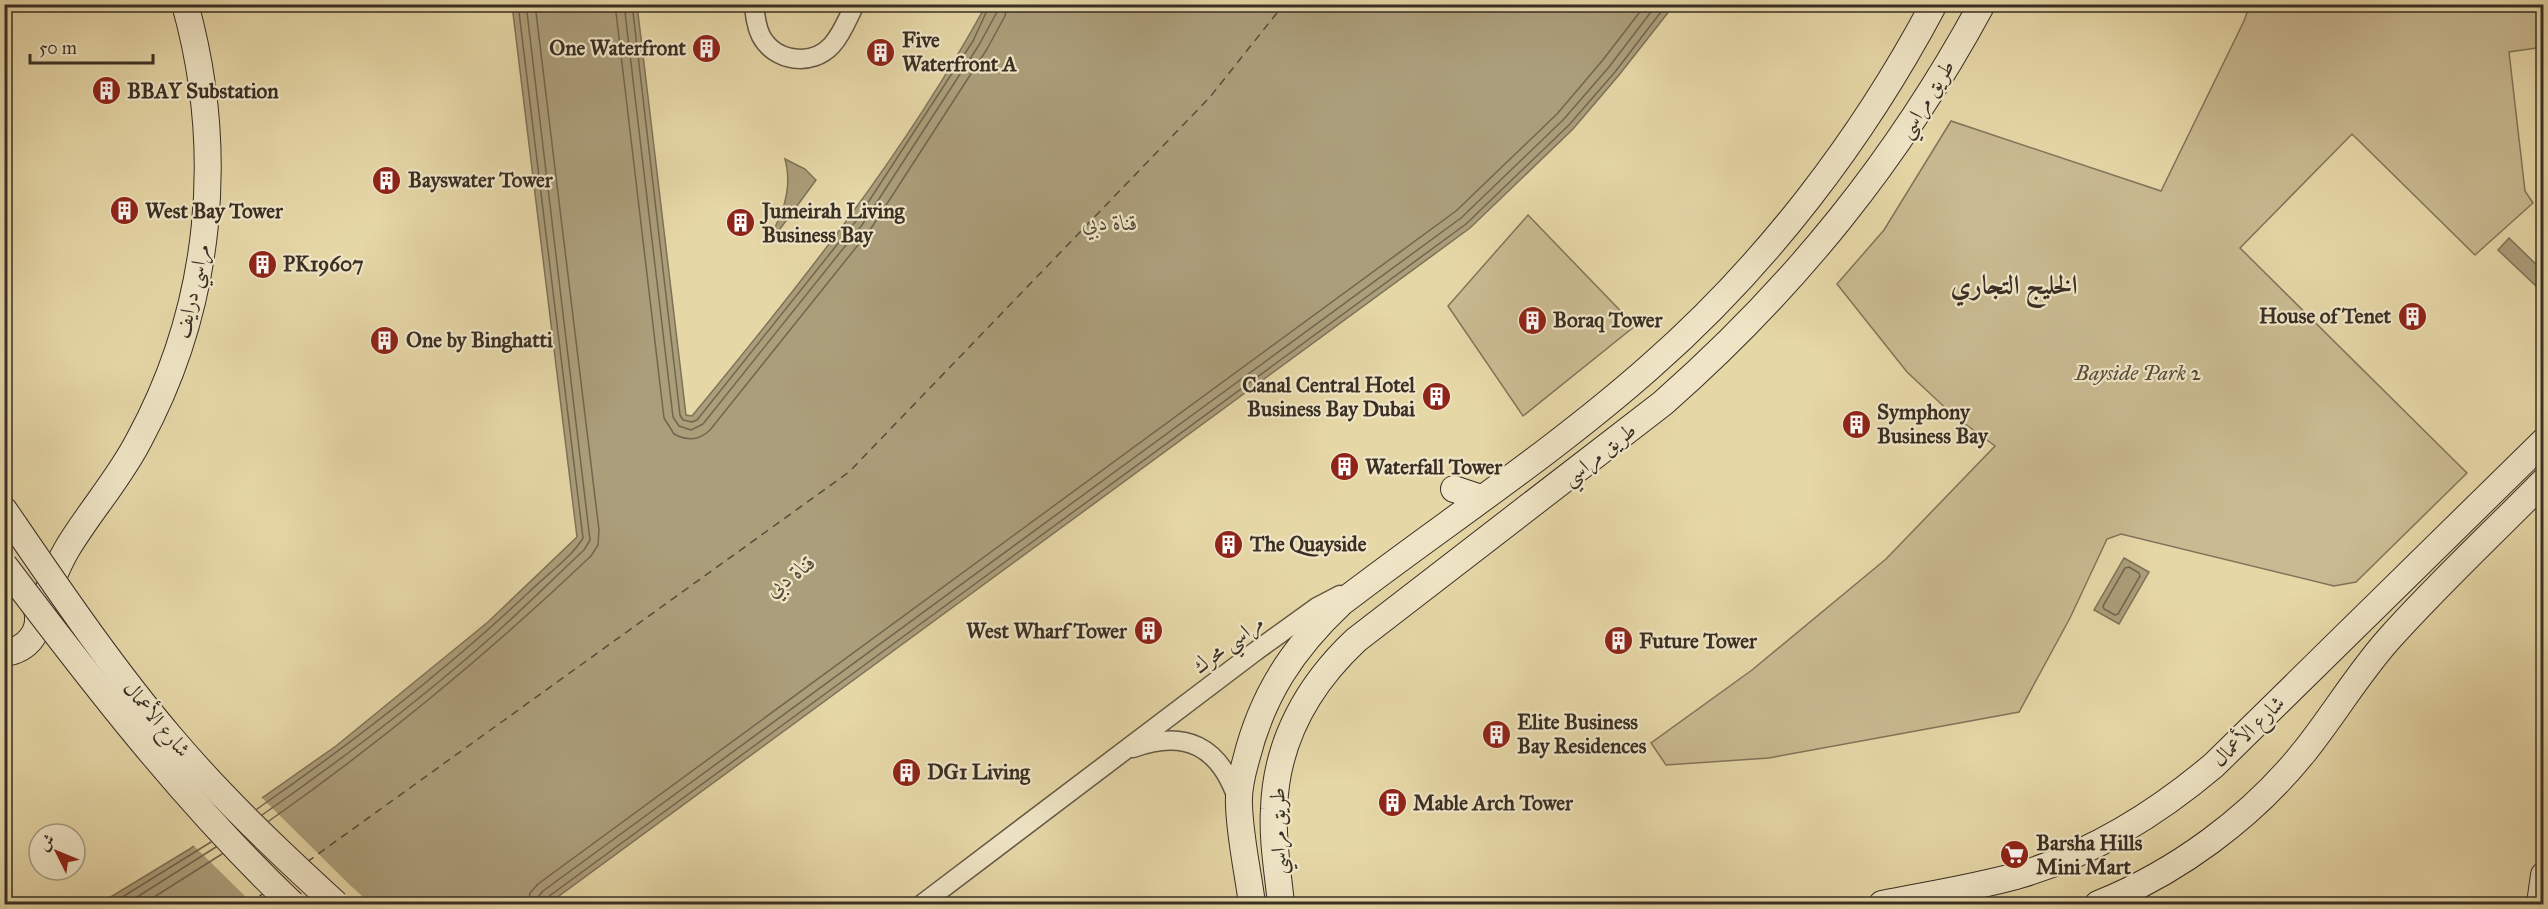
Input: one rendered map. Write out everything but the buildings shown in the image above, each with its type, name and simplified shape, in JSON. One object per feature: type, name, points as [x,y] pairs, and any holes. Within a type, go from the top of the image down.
[{"type":"street","name":"مراسي درايف","points":[[4,653],[23,647],[31,640],[66,550],[121,471],[155,410],[181,344],[199,276],[208,206],[208,135],[200,65],[185,4]]},
{"type":"street","points":[[754,4],[762,39],[776,53],[795,59],[815,57],[832,45],[855,4]]},
{"type":"street","name":"طريق مراسي","points":[[1252,904],[1238,803],[1250,743],[1261,711],[1276,681],[1295,652],[1317,626],[1368,582],[1609,402],[1682,337],[1729,291],[1793,217],[1833,165],[1893,75],[1934,4]]},
{"type":"street","name":"طريق مراسي","points":[[1281,904],[1274,833],[1276,785],[1287,738],[1322,675],[1356,640],[1654,410],[1708,364],[1761,312],[1818,249],[1878,173],[1939,81],[1982,4]]},
{"type":"street","name":"شارع الأعمال","points":[[1882,904],[1987,883],[2049,865],[2108,838],[2163,805],[2214,765],[2544,441]]},
{"type":"street","points":[[2098,904],[2143,884],[2178,863],[2244,813],[2302,754],[2346,692],[2389,639],[2544,481]]},
{"type":"street","points":[[1454,489],[1481,498]]},
{"type":"street","name":"شارع الأعمال","points":[[10,518],[106,657],[173,741],[228,799],[336,904]]},
{"type":"street","name":"مراسي درايف","points":[[4,584],[38,571],[66,550]]},
{"type":"street","name":"شارع الأعمال","points":[[4,565],[164,770],[252,867],[292,904]]},
{"type":"street","name":"مراسي محرك","points":[[922,904],[1301,618],[1333,598],[1368,582]]},
{"type":"street","points":[[4,584],[22,589],[29,595],[35,603],[38,621]]},
{"type":"street","name":"مراسي محرك","points":[[1120,753],[1163,740],[1180,740],[1196,745],[1211,754],[1222,767],[1238,803]]},
{"type":"street","points":[[2540,904],[2544,875]]},
{"type":"green space","name":"Bayside Park 2","points":[[2250,4],[2543,5],[2543,47],[2509,52],[2525,191],[2533,203],[2475,255],[2352,134],[2240,248],[2467,473],[2356,582],[2334,586],[2121,534],[2107,539],[2070,618],[2019,712],[1769,758],[1666,765],[1651,743],[1752,670],[1886,559],[1995,446],[1953,415],[1907,372],[1837,284],[1884,230],[1951,121],[2161,191],[2244,21]]},
{"type":"green space","points":[[1528,215],[1635,326],[1523,416],[1448,306]]},
{"type":"water","name":"قناة دبي","points":[[512,5],[637,5],[686,415],[692,416],[849,218],[921,114],[986,5],[1674,5],[1573,129],[1470,228],[548,904],[99,904],[188,850],[336,746],[488,622],[577,537]]},
{"type":"water","points":[[785,159],[805,169],[816,180],[777,233],[773,231],[784,205],[788,178]]},
{"type":"water","points":[[2509,238],[2543,271],[2543,280],[2537,287],[2498,250]]},
{"type":"water","points":[[2124,558],[2149,572],[2119,624],[2094,610]]},
{"type":"pier","points":[[260,796],[371,904],[253,904],[192,844]]},
{"type":"ferry route","points":[[307,862],[849,472],[1210,97],[1284,4]]},
{"type":"ferry route","points":[[248,904],[264,893]]},
{"type":"place","name":"One Waterfront","points":[[707,48]]},
{"type":"place","name":"Five Waterfront A","points":[[881,52]]},
{"type":"place","name":"BBAY Substation","points":[[106,91]]},
{"type":"place","name":"Bayswater Tower","points":[[387,180]]},
{"type":"place","name":"West Bay Tower","points":[[124,211]]},
{"type":"place","name":"Jumeirah Living Business Bay","points":[[741,223]]},
{"type":"place","name":"PK19607","points":[[262,264]]},
{"type":"place","name":"House of Tenet","points":[[2412,316]]},
{"type":"place","name":"Boraq Tower","points":[[1532,320]]},
{"type":"place","name":"One by Binghatti","points":[[385,340]]},
{"type":"place","name":"Canal Central Hotel Business Bay Dubai","points":[[1436,397]]},
{"type":"place","name":"Symphony Business Bay","points":[[1856,424]]},
{"type":"place","name":"Waterfall Tower","points":[[1344,467]]},
{"type":"place","name":"The Quayside","points":[[1229,544]]},
{"type":"place","name":"West Wharf Tower","points":[[1148,631]]},
{"type":"place","name":"Future Tower","points":[[1618,641]]},
{"type":"place","name":"Elite Business Bay Residences","points":[[1496,734]]},
{"type":"place","name":"DG1 Living","points":[[906,772]]},
{"type":"place","name":"Mable Arch Tower","points":[[1392,803]]},
{"type":"place","name":"Barsha Hills Mini Mart","points":[[2015,855]]},
{"type":"district","name":"الخليج التجاري","points":[[2014,285]]}]
